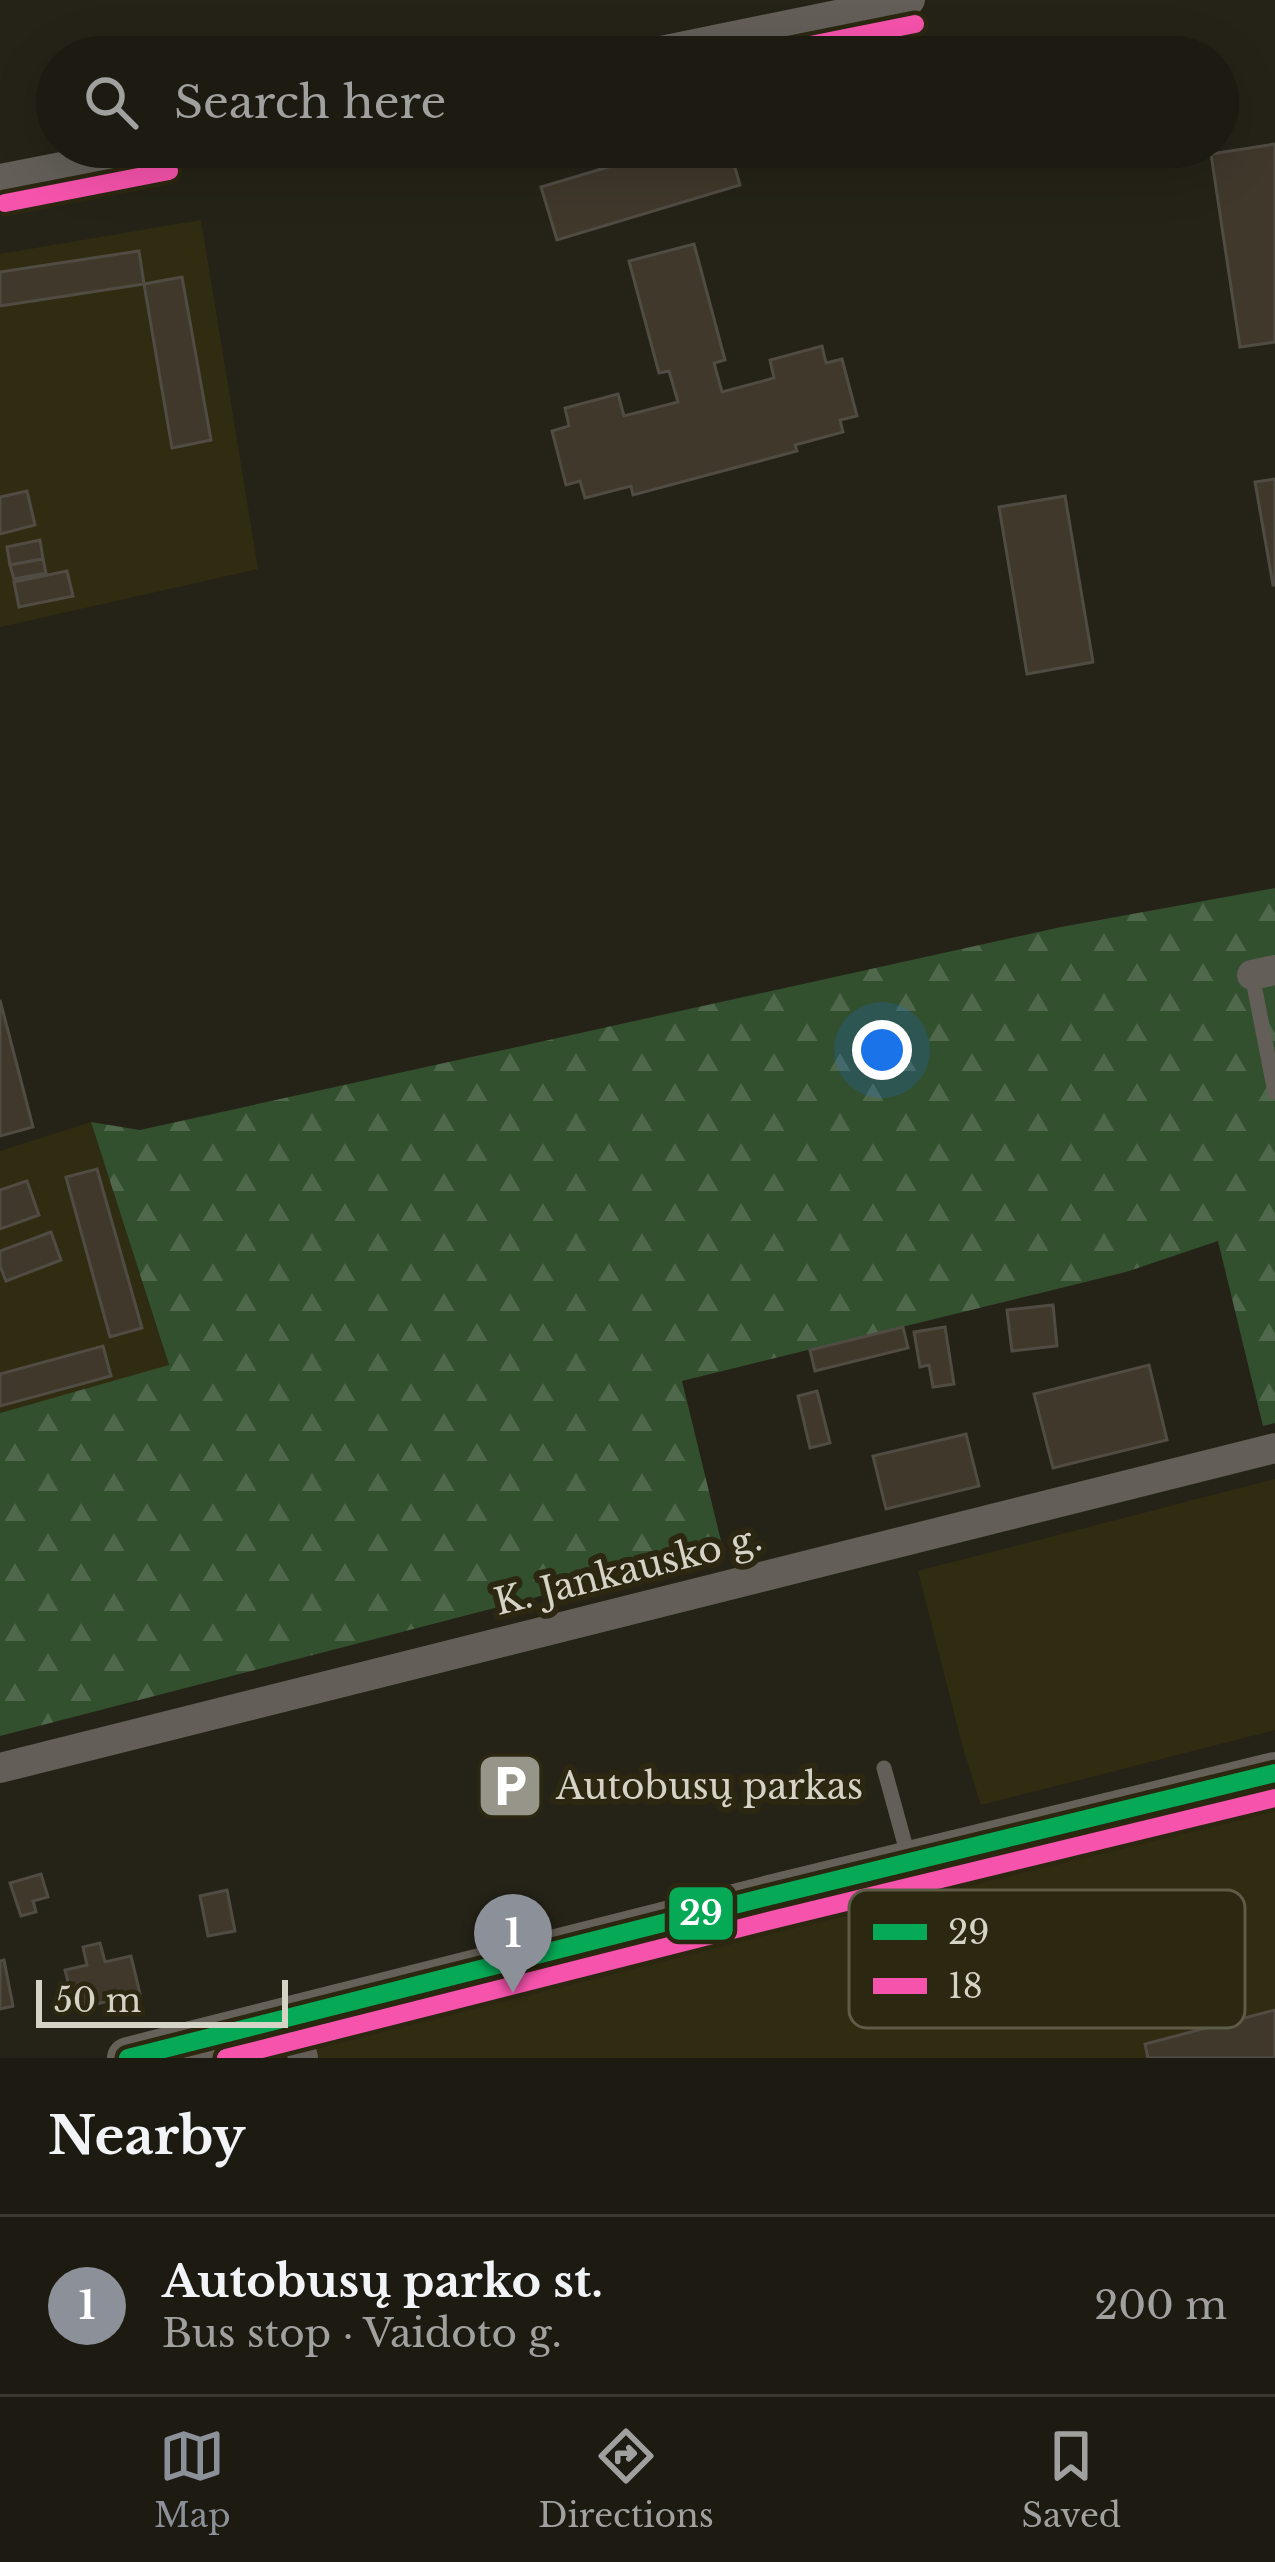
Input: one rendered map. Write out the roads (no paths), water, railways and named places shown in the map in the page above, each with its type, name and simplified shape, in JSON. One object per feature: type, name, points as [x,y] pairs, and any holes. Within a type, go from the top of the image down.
[{"type":"main road","points":[[128,2058],[298,2037],[910,1862],[1275,1773]]},
{"type":"street","points":[[734,36],[910,0]]},
{"type":"street","points":[[0,178],[53,168]]},
{"type":"street","name":"K. Jankausko g.","points":[[0,1768],[1275,1448]]},
{"type":"lane","points":[[1263,972],[1275,1092]]},
{"type":"lane","points":[[884,1768],[910,1862]]},
{"type":"place","name":"Autobusų parkas","points":[[510,1786]]},
{"type":"place","name":"Autobusų parko st.","points":[[513,1993]]}]
